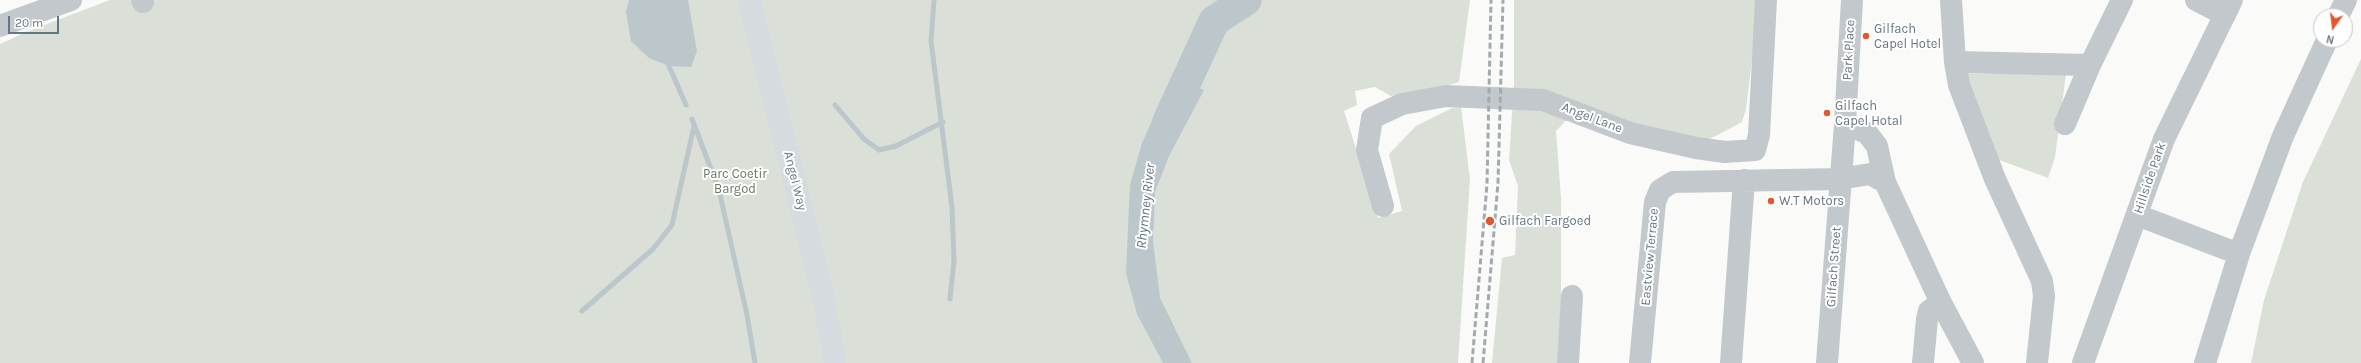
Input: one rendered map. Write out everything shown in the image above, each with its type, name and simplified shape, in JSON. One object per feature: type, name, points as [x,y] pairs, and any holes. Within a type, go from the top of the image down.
[{"type":"main road","name":"Angel Way","points":[[749,0],[823,295],[835,363]]},
{"type":"street","points":[[0,26],[71,0]]},
{"type":"street","name":"Angel Lane","points":[[1383,206],[1367,150],[1372,118],[1402,104],[1446,96],[1530,98],[1560,106],[1626,132],[1660,140],[1726,152],[1755,150],[1759,135],[1766,0]]},
{"type":"street","name":"Park Place","points":[[1845,124],[1852,0]]},
{"type":"street","points":[[1952,0],[1955,62],[1959,84],[1995,179],[2042,281],[2044,296],[2037,363]]},
{"type":"street","points":[[2065,124],[2090,65],[2122,0]]},
{"type":"street","points":[[2196,0],[2229,8]]},
{"type":"street","name":"Hillside Park","points":[[2083,363],[2138,215],[2164,138],[2229,8]]},
{"type":"street","points":[[2205,363],[2239,254],[2283,136],[2323,48]]},
{"type":"street","points":[[1955,62],[2090,65]]},
{"type":"street","points":[[1845,124],[1867,133],[1877,146],[1885,182],[1941,303],[1973,363]]},
{"type":"street","name":"Gilfach Street","points":[[1827,363],[1845,124]]},
{"type":"street","name":"Eastview Terrace","points":[[1640,363],[1655,202],[1660,190],[1673,182],[1840,179],[1870,174],[1885,182]]},
{"type":"street","points":[[1731,363],[1744,180]]},
{"type":"street","points":[[2138,215],[2239,254]]},
{"type":"street","points":[[1568,363],[1572,296]]},
{"type":"street","points":[[1924,363],[1927,319],[1929,311],[1941,303]]},
{"type":"green space","name":"Parc Coetir Bargod","points":[[110,0],[130,0],[135,4],[150,0],[1470,0],[1459,82],[1432,90],[1391,96],[1375,87],[1355,91],[1357,105],[1344,111],[1378,218],[1402,211],[1389,154],[1416,126],[1452,108],[1461,107],[1470,179],[1458,363],[0,363],[0,44],[26,32]]},
{"type":"green space","points":[[1514,0],[1759,0],[1746,109],[1742,122],[1706,141],[1658,132],[1581,105],[1556,131],[1561,199],[1561,303],[1558,363],[1492,363],[1502,258],[1515,255],[1518,186],[1509,160],[1514,83]]},
{"type":"green space","points":[[2361,59],[2361,363],[2251,363],[2264,300],[2303,182]]},
{"type":"green space","points":[[1964,74],[2066,74],[2055,157],[2048,178],[1994,158]]},
{"type":"water","points":[[629,0],[688,0],[697,51],[691,67],[669,66],[649,58],[631,41],[626,12]]},
{"type":"water","points":[[1172,76],[1204,90],[1169,156],[1155,192],[1153,241],[1160,298],[1192,363],[1163,363],[1137,314],[1126,273],[1130,185],[1142,143]]},
{"type":"waterway","points":[[934,0],[931,41],[952,207],[954,260],[950,299]]},
{"type":"waterway","name":"Rhymney River","points":[[1168,121],[1214,21],[1246,0]]},
{"type":"waterway","points":[[669,66],[686,105]]},
{"type":"waterway","points":[[835,105],[864,139],[879,150],[896,146],[943,122]]},
{"type":"waterway","points":[[692,119],[719,190],[747,315],[755,363]]},
{"type":"waterway","points":[[582,311],[653,249],[672,225],[694,126]]},
{"type":"railway","points":[[1472,363],[1487,184],[1491,0]]},
{"type":"railway","points":[[1483,363],[1498,183],[1503,0]]},
{"type":"place","name":"Gilfach Capel Hotel","points":[[1866,36]]},
{"type":"place","name":"Gilfach Capel Hotal","points":[[1827,113]]},
{"type":"place","name":"W.T Motors","points":[[1771,201]]},
{"type":"place","name":"Gilfach Fargoed","points":[[1490,221]]}]
